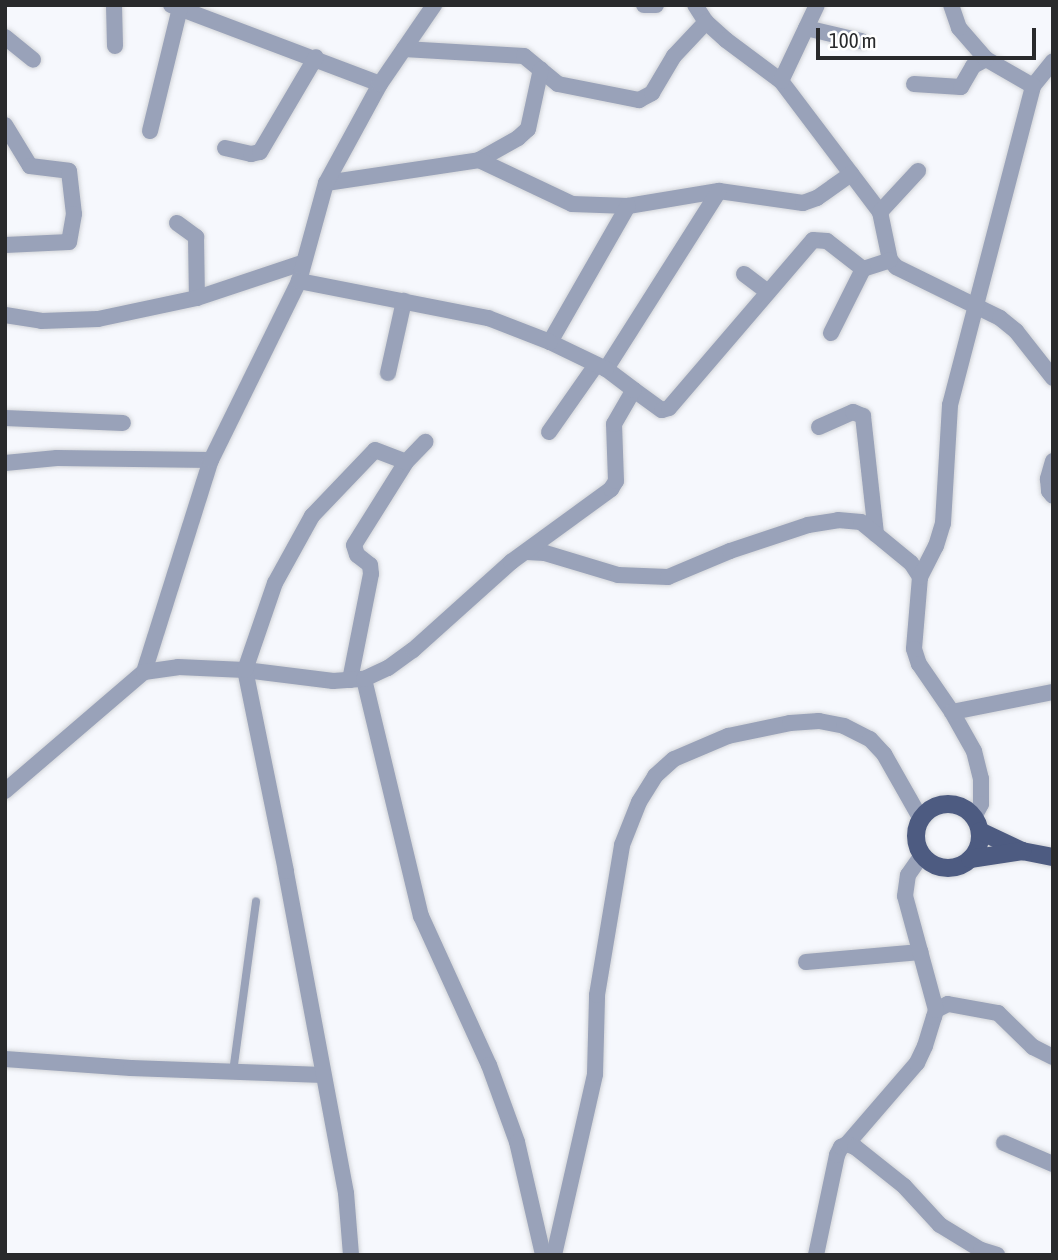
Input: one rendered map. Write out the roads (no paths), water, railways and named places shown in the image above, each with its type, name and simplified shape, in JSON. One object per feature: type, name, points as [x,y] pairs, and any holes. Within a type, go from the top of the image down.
[{"type":"main road","points":[[1022,851],[977,824],[962,807],[947,804],[932,808],[921,819],[916,841],[922,855],[934,865],[949,868],[970,859],[1022,851],[1053,857]]},
{"type":"main road","points":[[970,859],[978,847],[977,824]]},
{"type":"street","points":[[114,5],[115,46]]},
{"type":"street","points":[[5,791],[144,672],[211,460],[299,281],[326,183],[380,84],[433,5]]},
{"type":"street","points":[[644,5],[656,5]]},
{"type":"street","points":[[695,5],[706,22],[781,81],[880,212],[890,260],[896,267],[977,304],[1016,331],[1053,376]]},
{"type":"street","points":[[951,5],[958,29],[986,59],[1033,86]]},
{"type":"street","points":[[150,131],[176,7],[316,57],[380,84]]},
{"type":"street","points":[[781,81],[806,28],[811,7]]},
{"type":"street","points":[[404,48],[524,57],[558,84],[628,99],[646,99],[674,56],[706,22]]},
{"type":"street","points":[[806,28],[861,41]]},
{"type":"street","points":[[5,37],[33,60]]},
{"type":"street","points":[[225,148],[251,154],[260,152],[316,57]]},
{"type":"street","points":[[914,84],[961,87],[973,66],[986,59]]},
{"type":"street","points":[[977,824],[981,804],[981,779],[974,751],[952,712],[919,664],[914,649],[920,577],[936,546],[943,523],[950,405],[1033,86],[1053,61]]},
{"type":"street","points":[[326,183],[478,160],[518,138],[527,129],[541,69]]},
{"type":"street","points":[[5,125],[30,166],[65,168],[69,171],[74,215],[69,242],[5,245]]},
{"type":"street","points":[[478,160],[572,204],[628,206],[719,191],[803,202],[817,198],[850,174]]},
{"type":"street","points":[[880,212],[918,171]]},
{"type":"street","points":[[548,432],[601,367],[719,191]]},
{"type":"street","points":[[550,342],[628,206]]},
{"type":"street","points":[[177,223],[196,237],[197,299]]},
{"type":"street","points":[[299,281],[488,318],[550,342],[601,367],[662,410],[668,408],[813,240],[827,242],[863,269]]},
{"type":"street","points":[[831,333],[863,269],[890,260]]},
{"type":"street","points":[[5,315],[66,322],[98,319],[197,299],[302,263]]},
{"type":"street","points":[[744,274],[768,292]]},
{"type":"street","points":[[388,373],[404,300]]},
{"type":"street","points":[[144,672],[178,667],[357,680],[388,668],[413,650],[511,562],[611,489],[616,481],[614,424],[634,390]]},
{"type":"street","points":[[819,427],[853,412],[863,416],[876,534]]},
{"type":"street","points":[[5,418],[124,423]]},
{"type":"street","points":[[425,442],[406,462],[355,545],[357,555],[370,565],[371,573],[357,680],[421,916],[446,965],[503,1103],[517,1142],[543,1255]]},
{"type":"street","points":[[351,1255],[346,1193],[286,871],[245,670],[275,583],[312,516],[375,450],[406,462]]},
{"type":"street","points":[[5,463],[57,458],[211,460]]},
{"type":"street","points":[[1053,461],[1048,479],[1049,491],[1053,496]]},
{"type":"street","points":[[527,552],[545,553],[618,575],[655,578],[692,569],[730,551],[808,525],[838,520],[861,522],[911,562],[920,577]]},
{"type":"street","points":[[952,712],[1053,692]]},
{"type":"street","points":[[554,1255],[595,1074],[597,995],[622,845],[639,802],[654,776],[674,759],[728,736],[780,724],[819,721],[844,726],[870,739],[884,754],[921,819]]},
{"type":"street","points":[[816,1255],[837,1155],[922,1054],[936,1010],[905,886],[922,855]]},
{"type":"street","points":[[806,962],[921,952]]},
{"type":"street","points":[[936,1010],[948,1004],[998,1013],[1033,1047],[1053,1057]]},
{"type":"street","points":[[5,1059],[323,1075]]},
{"type":"street","points":[[1004,1143],[1053,1164]]},
{"type":"street","points":[[847,1144],[855,1147],[904,1186],[960,1247],[996,1255]]},
{"type":"lane","points":[[233,1072],[256,902]]}]
